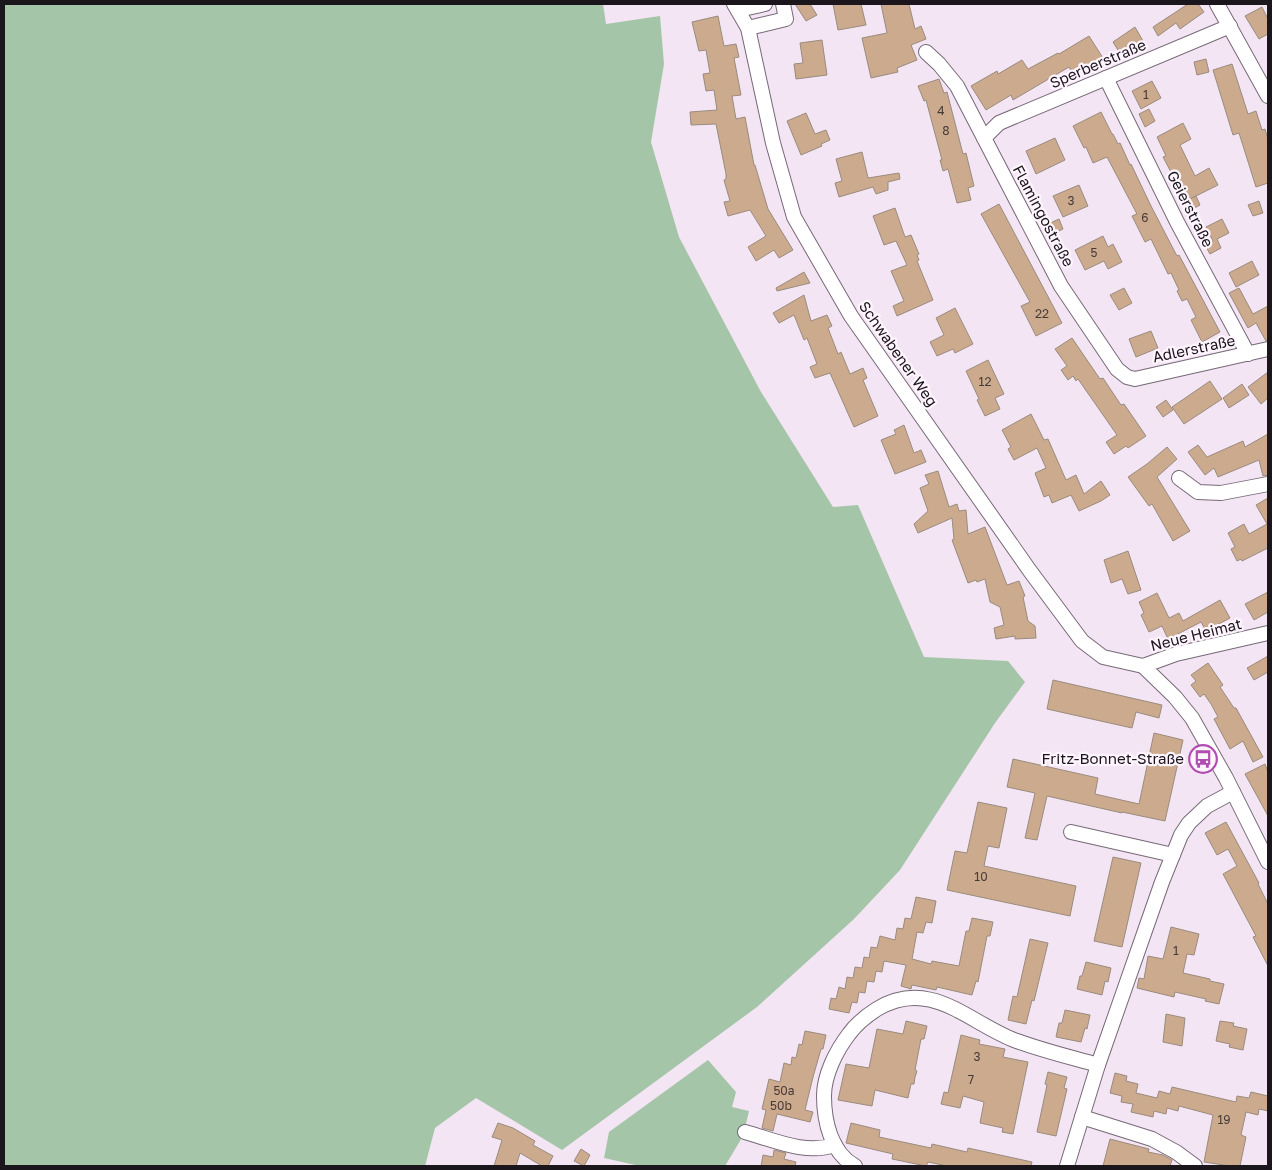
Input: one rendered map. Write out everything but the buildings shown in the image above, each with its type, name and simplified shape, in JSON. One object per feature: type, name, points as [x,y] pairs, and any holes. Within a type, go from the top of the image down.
[{"type":"street","name":"Schwabener Weg","points":[[765,4],[736,7],[748,28],[773,143],[794,217],[856,324],[1082,641],[1103,657]]},
{"type":"street","points":[[748,28],[786,20],[783,4]]},
{"type":"street","points":[[1217,4],[1268,96]]},
{"type":"street","name":"Sperberstraße","points":[[984,138],[999,123],[1230,26]]},
{"type":"street","name":"Flamingostraße","points":[[926,52],[939,64],[957,86],[1062,286],[1117,370],[1127,377]]},
{"type":"street","name":"Geierstraße","points":[[1106,78],[1177,222],[1248,354]]},
{"type":"street","name":"Adlerstraße","points":[[1127,377],[1135,379],[1268,349]]},
{"type":"street","points":[[1179,478],[1198,492],[1221,494],[1268,484]]},
{"type":"street","name":"Neue Heimat","points":[[1103,657],[1143,666],[1176,654],[1268,633]]},
{"type":"street","points":[[1143,666],[1175,697],[1192,718],[1233,792],[1268,862]]},
{"type":"street","points":[[1067,1166],[1098,1065],[1173,855],[1189,823],[1207,806],[1233,792]]},
{"type":"street","points":[[1071,832],[1173,855]]},
{"type":"street","points":[[855,1166],[835,1145],[828,1128],[824,1092],[835,1056],[851,1031],[864,1017],[890,1002],[902,998],[936,1001],[953,1007],[1012,1040],[1098,1065]]},
{"type":"street","points":[[1082,1117],[1152,1139],[1176,1152],[1195,1166]]},
{"type":"street","points":[[745,1132],[805,1149],[827,1148],[835,1145]]},
{"type":"green space","points":[[4,4],[603,4],[606,24],[660,16],[664,64],[651,142],[679,237],[761,392],[833,507],[858,505],[924,657],[1008,661],[1025,682],[995,723],[900,870],[854,919],[757,1007],[562,1150],[476,1098],[435,1128],[425,1166],[4,1166]]},
{"type":"green space","points":[[708,1060],[736,1092],[732,1107],[749,1111],[743,1136],[725,1166],[640,1166],[604,1158],[609,1132]]},
{"type":"place","name":"Fritz-Bonnet-Straße","points":[[1203,759]]}]
